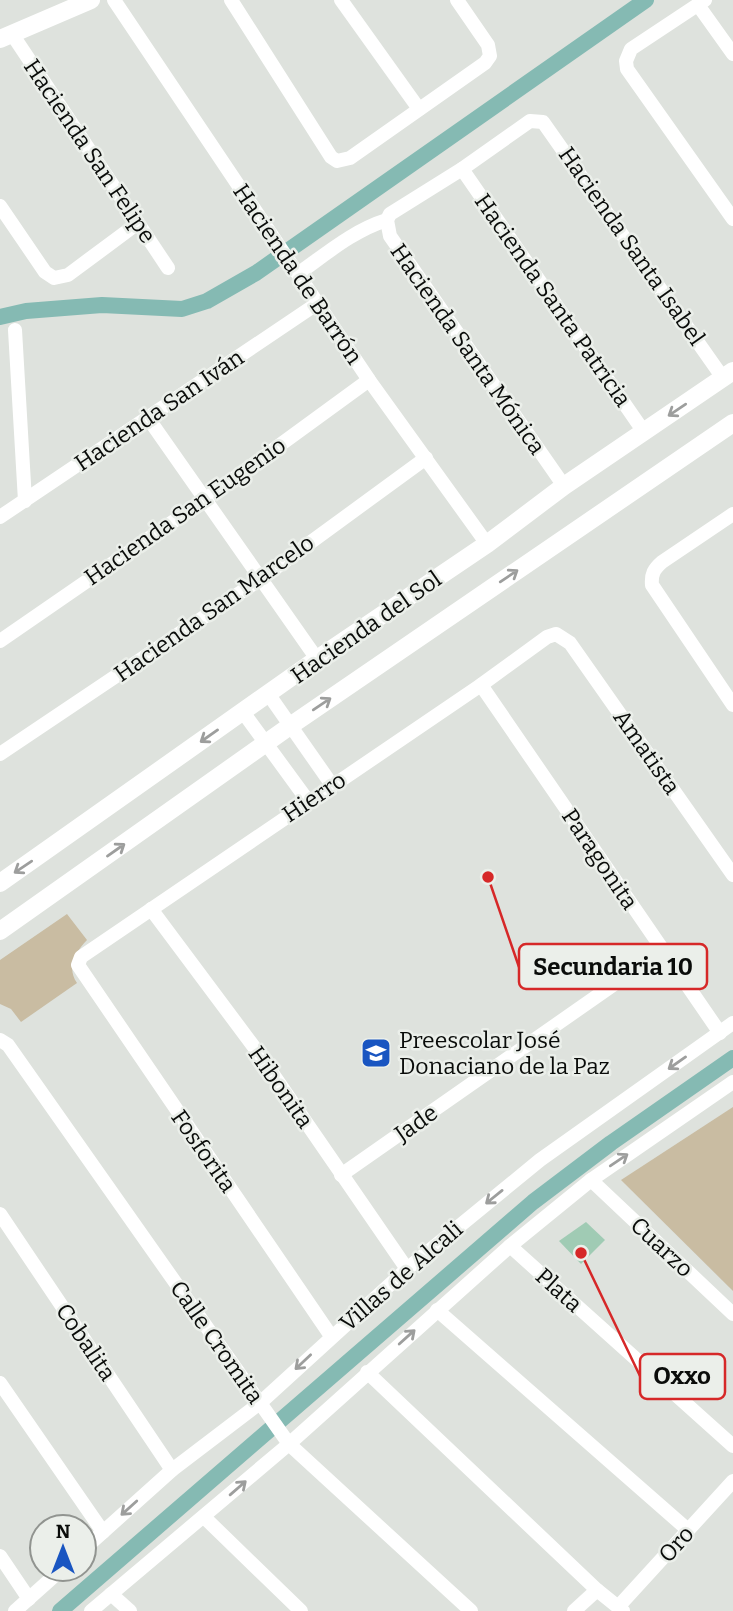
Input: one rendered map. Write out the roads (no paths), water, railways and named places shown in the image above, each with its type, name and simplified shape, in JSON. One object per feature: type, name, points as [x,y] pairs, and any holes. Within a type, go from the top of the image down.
[{"type":"street","points":[[6,37],[91,0]]},
{"type":"street","name":"Hacienda de Barrón","points":[[114,0],[369,380],[487,544]]},
{"type":"street","points":[[231,0],[331,157],[337,162],[351,158],[485,63],[490,52],[488,45],[457,0]]},
{"type":"street","points":[[341,0],[419,109]]},
{"type":"street","points":[[733,54],[702,2],[627,55],[627,69],[733,219]]},
{"type":"street","name":"Hacienda San Felipe","points":[[6,37],[168,268]]},
{"type":"street","name":"Hacienda Santa Mónica","points":[[537,120],[530,121],[462,169],[390,214],[387,220],[390,236],[564,486]]},
{"type":"street","name":"Hacienda Santa Isabel","points":[[537,120],[548,127],[728,374]]},
{"type":"street","name":"Hacienda Santa Patricia","points":[[462,169],[644,432]]},
{"type":"street","points":[[0,206],[46,272],[54,278],[68,275],[138,223]]},
{"type":"street","points":[[296,268],[359,232],[387,220]]},
{"type":"street","name":"Hacienda San Iván","points":[[0,517],[318,303]]},
{"type":"street","points":[[15,330],[24,501]]},
{"type":"street","name":"Hacienda del Sol","points":[[0,883],[317,659],[487,544],[564,486],[728,374]]},
{"type":"street","points":[[0,380],[16,378]]},
{"type":"street","name":"Hacienda San Eugenio","points":[[0,641],[203,501],[369,380]]},
{"type":"street","points":[[148,418],[203,501],[317,659]]},
{"type":"street","name":"Hacienda del Sol","points":[[0,931],[290,726],[733,423]]},
{"type":"street","name":"Hacienda San Marcelo","points":[[0,754],[259,580],[426,458]]},
{"type":"street","points":[[733,534],[728,517],[654,569],[651,577],[652,585],[733,705]]},
{"type":"street","name":"Hierro","points":[[78,965],[81,957],[481,685],[547,637],[556,634]]},
{"type":"street","name":"Amatista","points":[[556,634],[570,643],[733,875]]},
{"type":"street","name":"Paragonita","points":[[481,685],[720,1032]]},
{"type":"street","points":[[269,695],[332,785]]},
{"type":"street","points":[[243,712],[308,801]]},
{"type":"street","name":"Hibonita","points":[[151,909],[257,1051],[407,1269]]},
{"type":"street","name":"Jade","points":[[341,1175],[663,950]]},
{"type":"street","name":"Fosforita","points":[[78,965],[331,1336]]},
{"type":"street","name":"Villas de Alcali","points":[[98,1536],[172,1470],[262,1406],[331,1336],[407,1269],[540,1160],[733,1023]]},
{"type":"street","name":"Calle Cromita","points":[[0,1040],[8,1045],[286,1440],[471,1611]]},
{"type":"street","points":[[92,1611],[204,1517],[286,1440],[368,1372],[510,1246],[591,1180],[733,1082]]},
{"type":"street","name":"Cuarzo","points":[[591,1180],[733,1314]]},
{"type":"street","name":"Cobalita","points":[[0,1214],[172,1470]]},
{"type":"street","name":"Plata","points":[[510,1246],[733,1446]]},
{"type":"street","points":[[437,1310],[688,1530]]},
{"type":"street","points":[[368,1372],[597,1590],[621,1609]]},
{"type":"street","points":[[0,1383],[103,1532]]},
{"type":"street","name":"Oro","points":[[621,1609],[733,1481]]},
{"type":"street","points":[[204,1517],[301,1611]]},
{"type":"street","points":[[0,1556],[29,1598]]},
{"type":"street","points":[[15,1611],[46,1583]]},
{"type":"street","points":[[574,1611],[597,1590]]},
{"type":"street","points":[[111,1594],[130,1611]]},
{"type":"waterway","points":[[0,317],[26,311],[102,305],[182,309],[207,301],[256,273],[646,0]]},
{"type":"waterway","points":[[60,1611],[533,1202],[611,1143],[733,1058]]},
{"type":"place","name":"Secundaria 10","points":[[488,877]]},
{"type":"place","name":"Preescolar José Donaciano de la Paz","points":[[376,1053]]},
{"type":"place","name":"Oxxo","points":[[581,1253]]}]
